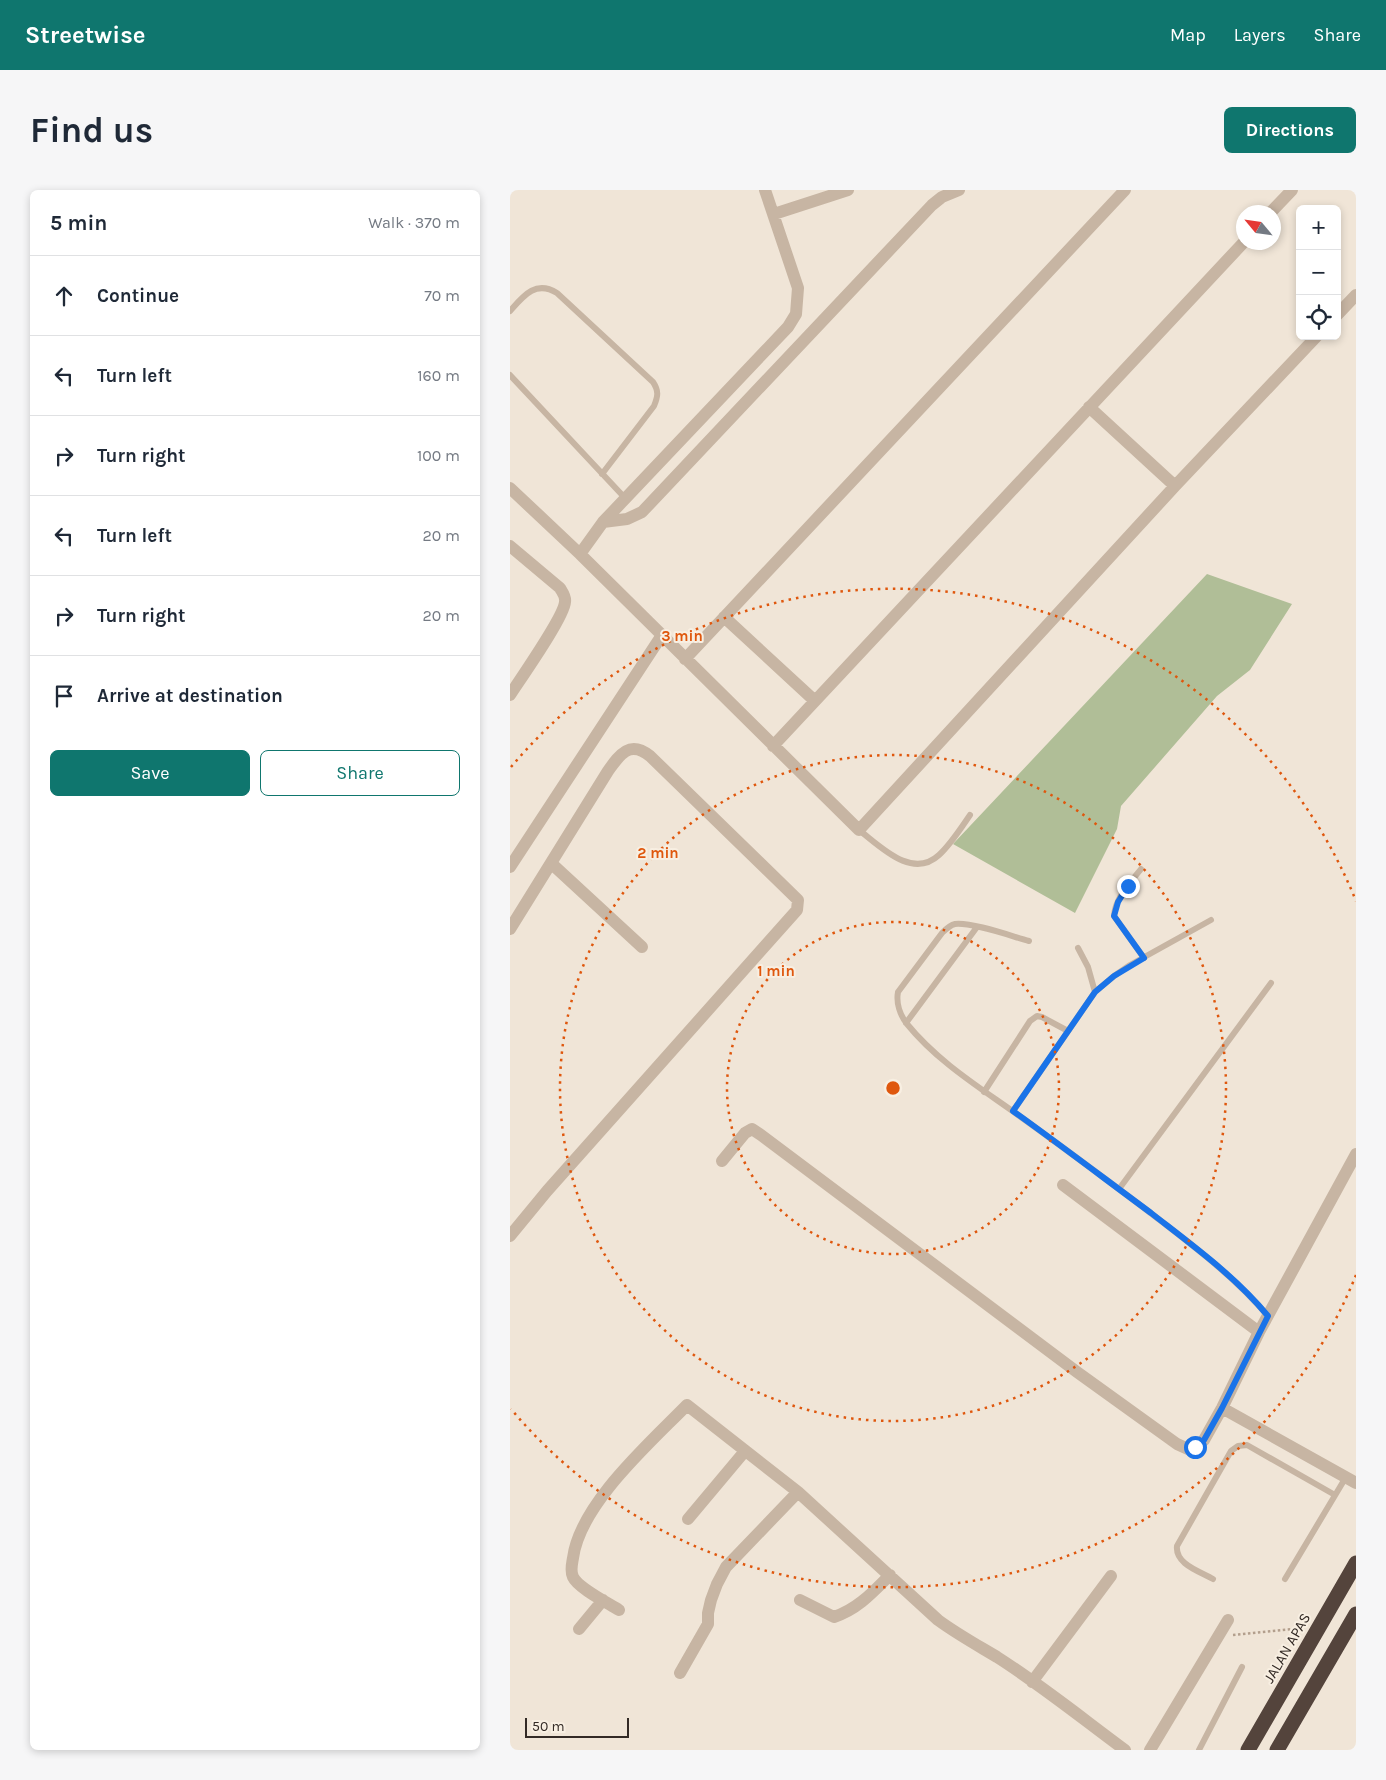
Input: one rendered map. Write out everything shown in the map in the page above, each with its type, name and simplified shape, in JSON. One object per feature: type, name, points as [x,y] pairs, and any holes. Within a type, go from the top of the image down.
[{"type":"highway","name":"JALAN APAS","points":[[1248,1750],[1356,1563]]},
{"type":"highway","points":[[1277,1750],[1356,1614]]},
{"type":"street","points":[[580,554],[603,522],[788,326],[796,314],[798,288],[765,190]]},
{"type":"street","points":[[774,214],[848,190]]},
{"type":"street","points":[[603,522],[627,519],[642,512],[932,205],[942,197],[959,190]]},
{"type":"street","points":[[686,659],[1125,190]]},
{"type":"street","points":[[1278,205],[1292,190]]},
{"type":"street","points":[[773,746],[1236,250]]},
{"type":"street","points":[[1341,311],[1356,295]]},
{"type":"street","points":[[510,488],[580,554],[859,830],[1175,486],[1313,340]]},
{"type":"street","points":[[1089,407],[1175,486]]},
{"type":"street","points":[[510,546],[560,588],[564,594],[565,602],[558,619],[510,695]]},
{"type":"street","points":[[724,618],[815,701]]},
{"type":"street","points":[[510,867],[662,635]]},
{"type":"street","points":[[510,929],[616,760],[624,752],[633,748],[641,749],[798,900],[798,910],[547,1191],[510,1236]]},
{"type":"street","points":[[552,864],[642,947]]},
{"type":"street","points":[[722,1160],[745,1133],[752,1130],[761,1135],[1062,1361],[1177,1444],[1188,1449],[1195,1447],[1204,1440],[1222,1408],[1259,1332],[1356,1154]]},
{"type":"street","points":[[1063,1185],[1259,1332]]},
{"type":"street","points":[[619,1610],[573,1578],[571,1570],[578,1536],[606,1492],[626,1466],[687,1405],[798,1492],[938,1620],[954,1632],[997,1657],[1125,1750]]},
{"type":"street","points":[[1222,1408],[1351,1480]]},
{"type":"street","points":[[688,1518],[746,1451]]},
{"type":"street","points":[[680,1673],[708,1624],[708,1613],[716,1584],[726,1567],[798,1492]]},
{"type":"street","points":[[800,1600],[834,1618],[864,1602],[890,1575]]},
{"type":"street","points":[[1032,1682],[1111,1576]]},
{"type":"street","points":[[579,1629],[603,1600]]},
{"type":"street","points":[[1150,1750],[1228,1620]]},
{"type":"lane","points":[[510,311],[533,289],[549,288],[557,293],[653,382],[658,389],[658,397],[654,406],[602,474]]},
{"type":"lane","points":[[510,375],[625,498]]},
{"type":"lane","points":[[859,830],[895,858],[911,864],[930,862],[940,854],[970,815]]},
{"type":"lane","points":[[1141,869],[1122,893],[1114,916],[1144,958]]},
{"type":"lane","points":[[1013,1111],[1095,992],[1114,976],[1211,920]]},
{"type":"lane","points":[[1029,941],[977,927],[956,924],[948,927],[898,992],[896,1000],[906,1023],[959,1074],[1013,1111],[1184,1239],[1244,1290],[1268,1316]]},
{"type":"lane","points":[[906,1023],[977,927]]},
{"type":"lane","points":[[1078,948],[1088,967],[1095,992]]},
{"type":"lane","points":[[1119,1190],[1270,984]]},
{"type":"lane","points":[[984,1092],[1030,1021],[1036,1016],[1042,1017],[1068,1031]]},
{"type":"lane","points":[[1213,1579],[1181,1561],[1176,1552],[1177,1546],[1231,1451],[1238,1446],[1247,1445],[1335,1495]]},
{"type":"lane","points":[[1285,1579],[1335,1495],[1351,1480]]},
{"type":"lane","points":[[1199,1750],[1242,1667]]},
{"type":"path","points":[[1220,1632],[1233,1635],[1300,1628]]},
{"type":"green space","points":[[1207,574],[1292,604],[1250,670],[1217,696],[1121,806],[1117,829],[1075,913],[953,844]]},
{"type":"route","points":[[1128,886],[1122,893],[1114,916],[1115,920],[1144,958],[1114,976],[1095,992],[1013,1111],[1076,1156],[1184,1239],[1254,1299],[1268,1316],[1222,1408],[1204,1440],[1195,1447]]}]
